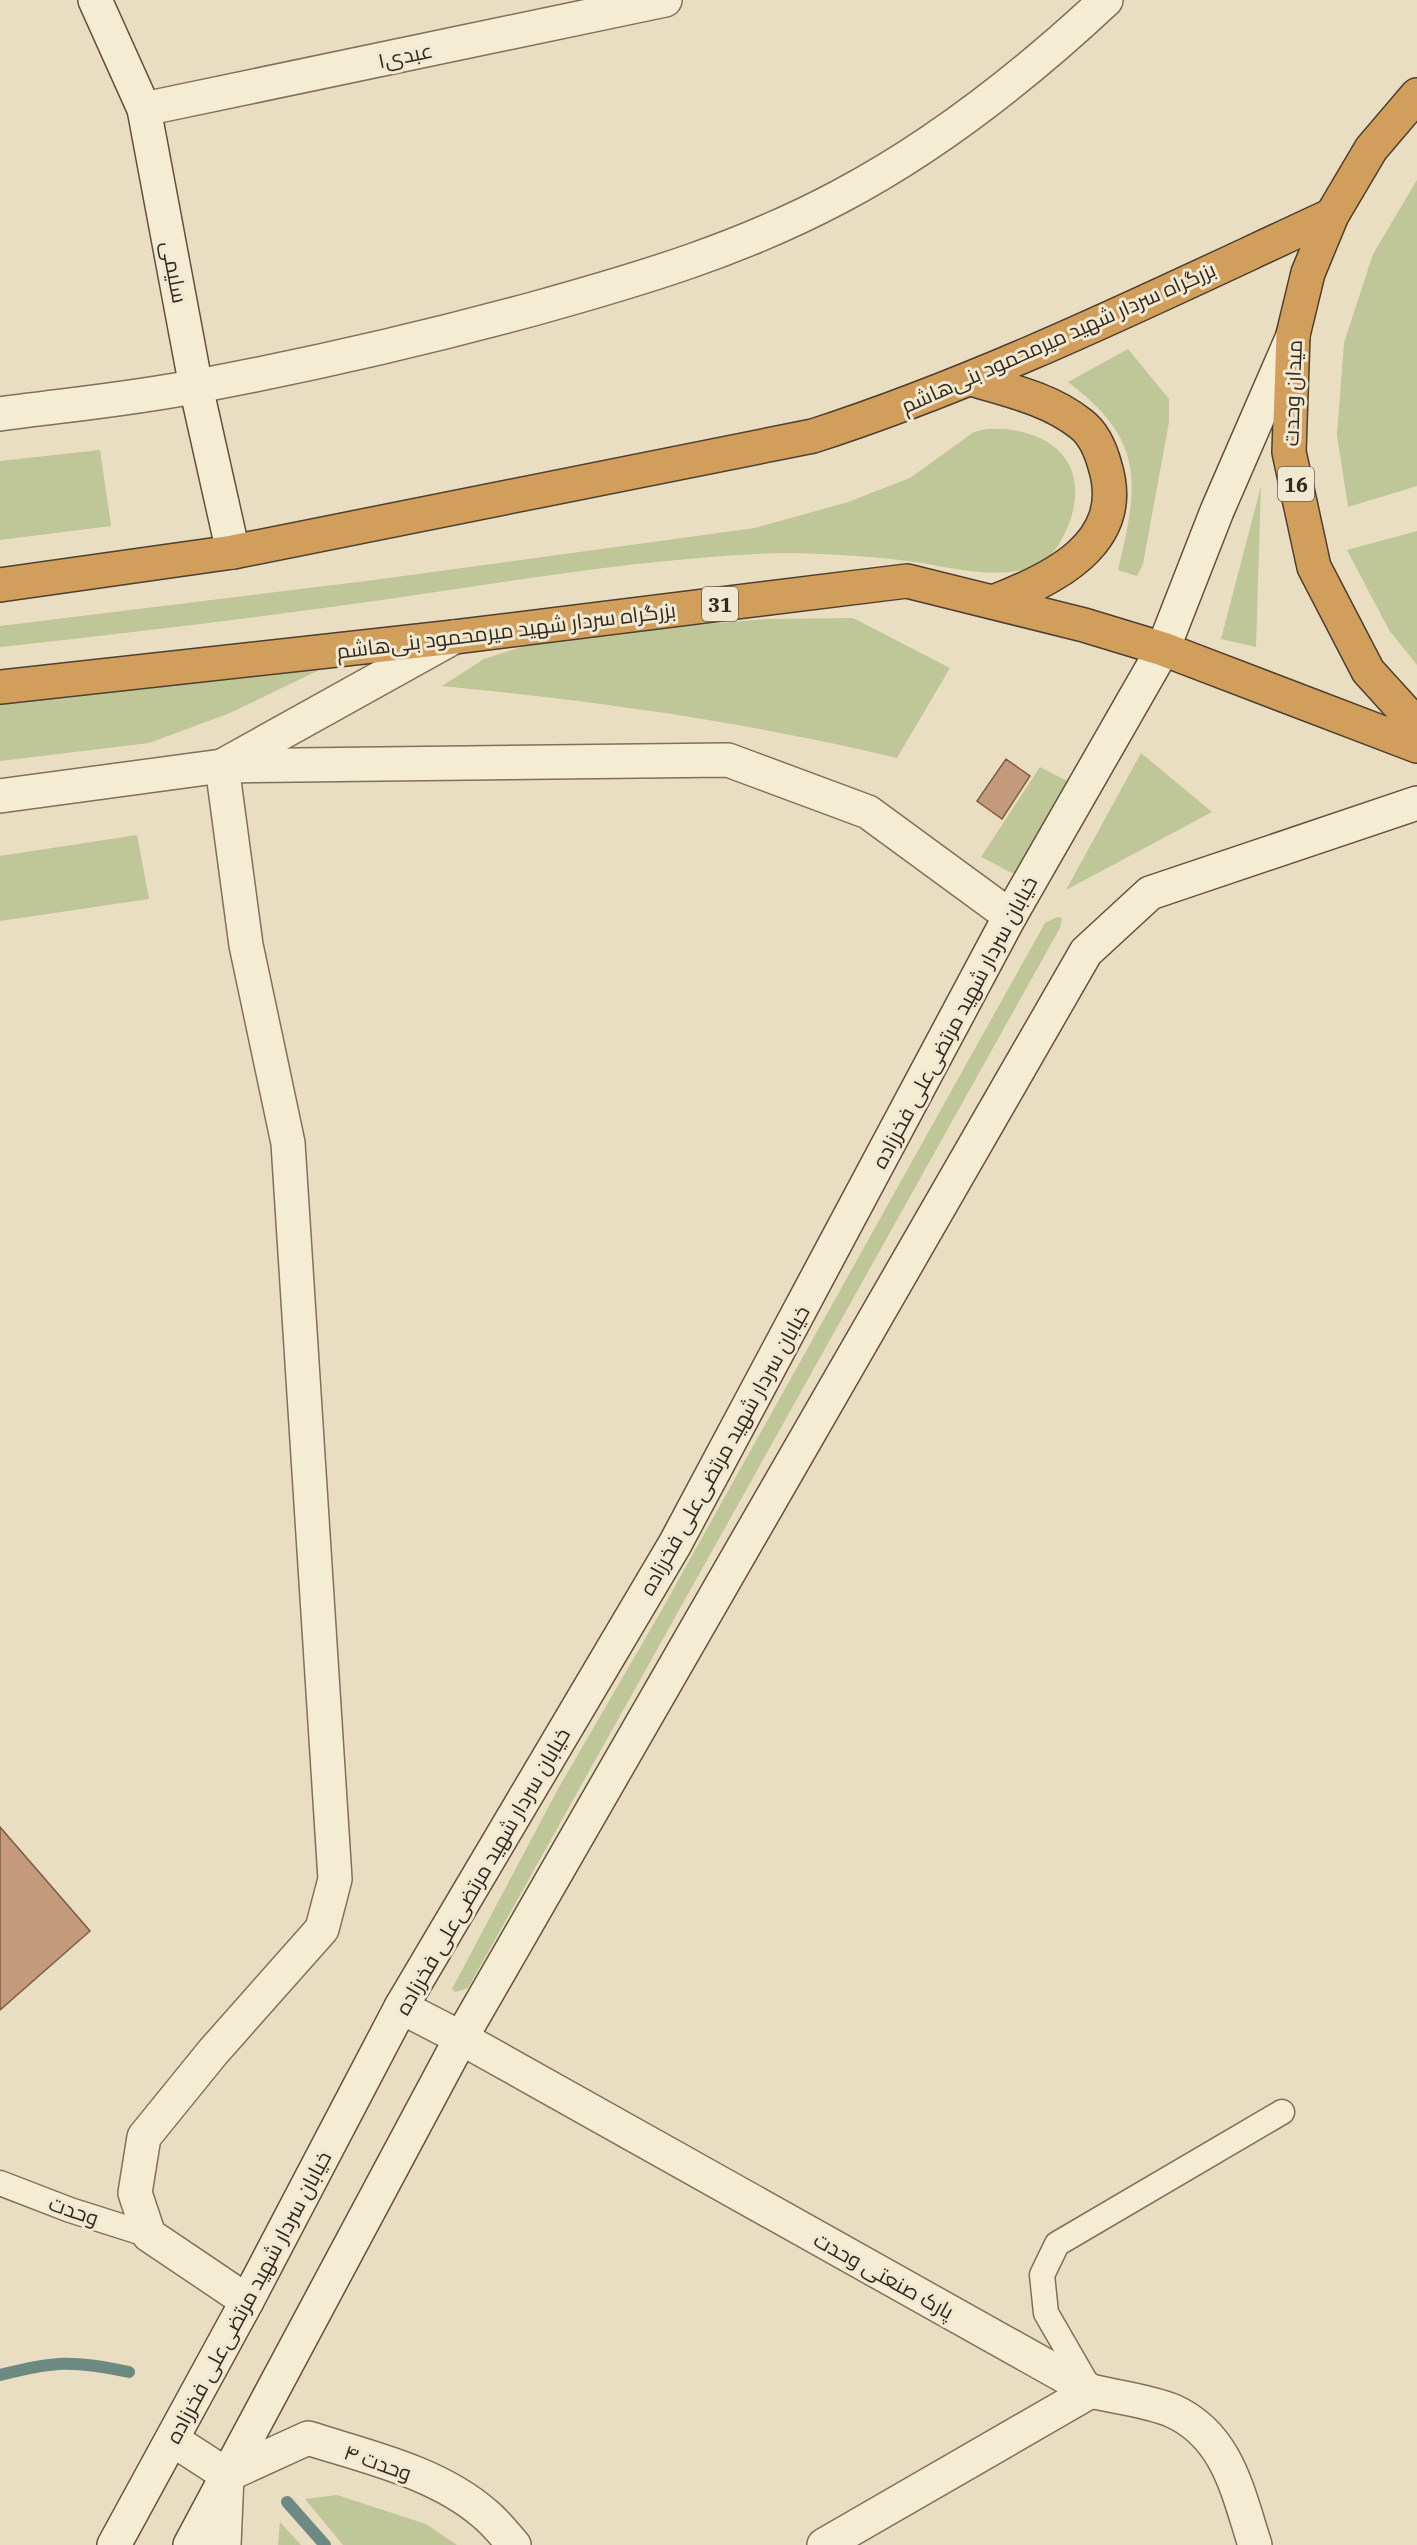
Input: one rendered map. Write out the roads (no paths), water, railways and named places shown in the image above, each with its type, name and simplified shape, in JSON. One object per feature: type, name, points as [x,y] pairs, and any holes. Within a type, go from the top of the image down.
[{"type":"highway","name":"میدان وحدت","points":[[1417,95],[1371,149],[1332,215],[1308,273],[1293,335],[1289,452],[1314,567],[1368,671],[1417,725]]},
{"type":"highway","name":"بزرگراه سردار شهید میرمحمود بنی‌هاشم","points":[[0,585],[233,552],[813,436],[888,412],[971,379],[1332,215]]},
{"type":"highway","points":[[971,379],[1019,393],[1061,411],[1083,425],[1100,449],[1108,476],[1110,496],[1104,519],[1096,534],[1076,560],[1038,585],[993,602]]},
{"type":"highway","name":"بزرگراه سردار شهید میرمحمود بنی‌هاشم","points":[[0,687],[454,637],[907,581],[1163,649],[1417,746]]},
{"type":"street","name":"سلیمی","points":[[95,0],[144,109],[196,387],[233,552]]},
{"type":"street","name":"عبدی۱","points":[[144,109],[665,0]]},
{"type":"street","points":[[0,414],[196,387],[459,330],[650,277],[734,247],[840,196],[927,143],[1071,33],[1106,0]]},
{"type":"street","name":"خیابان سردار شهید مرتضی‌علی فخرزاده","points":[[114,2545],[173,2440],[401,2007],[675,1544],[1010,916],[1163,649],[1217,511],[1293,335]]},
{"type":"street","points":[[222,766],[454,637]]},
{"type":"street","points":[[0,796],[222,766],[728,760],[868,812],[1010,916]]},
{"type":"street","points":[[222,766],[246,945],[288,1143],[335,1879],[322,1929],[213,2052],[144,2137],[135,2193],[149,2235],[247,2301]]},
{"type":"street","points":[[190,2545],[461,2038],[1086,952],[1150,893],[1417,803]]},
{"type":"street","name":"پارک صنعتی وحدت","points":[[401,2007],[461,2038],[1091,2391],[1172,2411],[1203,2432],[1230,2466],[1255,2545]]},
{"type":"street","points":[[824,2545],[1091,2391]]},
{"type":"street","name":"وحدت ۴","points":[[227,2475],[308,2438],[403,2469],[446,2488],[485,2514],[514,2545]]},
{"type":"street","points":[[173,2440],[227,2475]]},
{"type":"street","points":[[224,2545],[227,2475]]},
{"type":"lane","points":[[1091,2391],[1046,2313],[1042,2275],[1057,2244],[1282,2112]]},
{"type":"lane","name":"وحدت","points":[[0,2183],[70,2210],[149,2235]]},
{"type":"waterway","points":[[0,2375],[35,2367],[64,2364],[93,2365],[129,2372]]},
{"type":"waterway","points":[[287,2502],[325,2545]]}]
